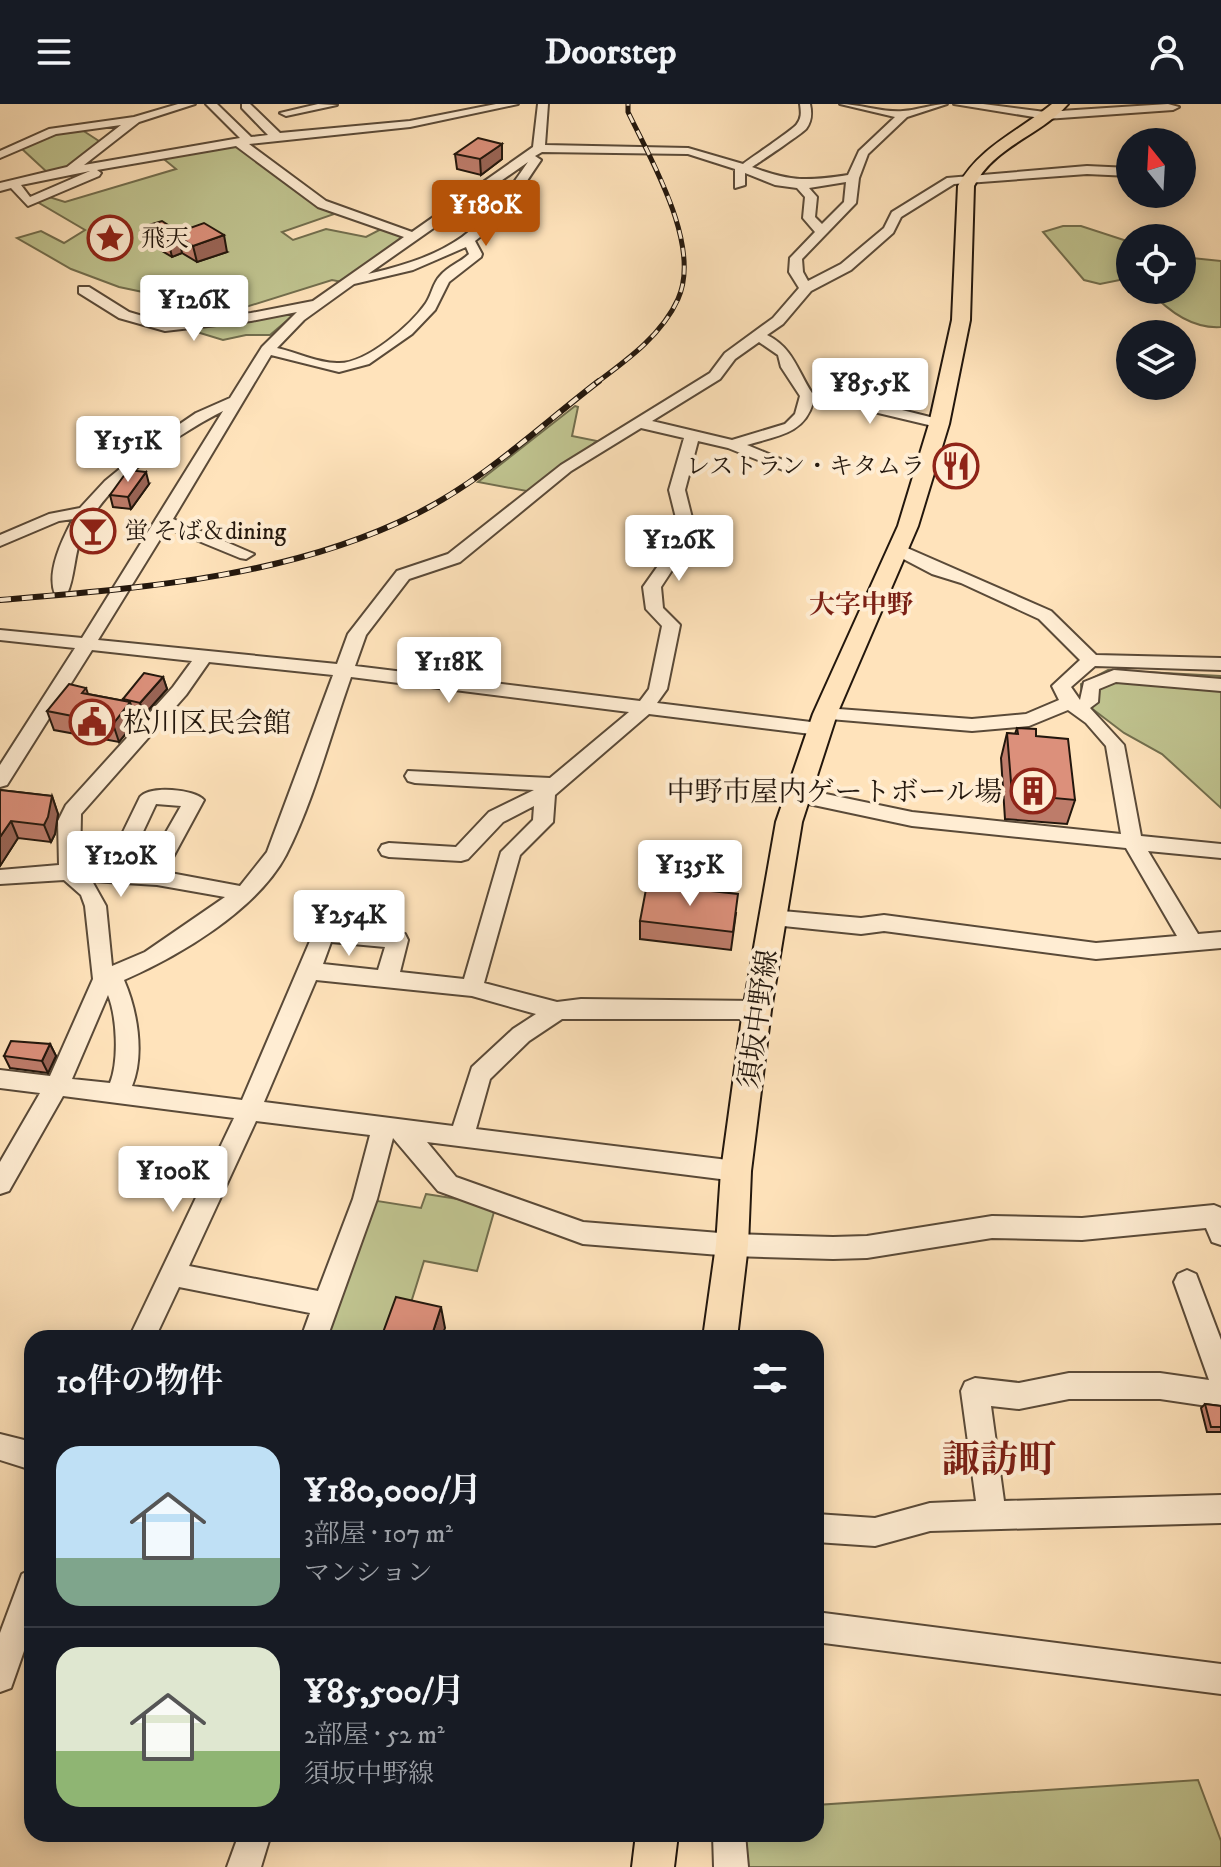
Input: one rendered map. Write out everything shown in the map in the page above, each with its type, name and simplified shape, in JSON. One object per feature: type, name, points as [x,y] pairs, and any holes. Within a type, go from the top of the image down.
[{"type":"main road","points":[[971,178],[988,155],[1052,111]]},
{"type":"main road","name":"須坂中野線","points":[[721,1330],[732,1245],[736,1171],[757,1010],[789,822],[822,721],[908,526],[937,423],[961,318],[965,188],[971,178]]},
{"type":"main road","points":[[653,1867],[656,1842]]},
{"type":"street","points":[[0,155],[53,131],[135,120],[190,104]]},
{"type":"street","points":[[276,104],[308,135]]},
{"type":"street","points":[[0,187],[70,170],[112,165],[205,146],[410,124],[457,108],[513,104]]},
{"type":"street","points":[[347,283],[391,274],[464,242],[486,225],[504,206],[535,160],[533,153],[543,104]]},
{"type":"street","points":[[739,185],[739,171],[757,160],[778,138],[800,130],[807,115],[805,104]]},
{"type":"street","points":[[845,104],[903,115],[942,104]]},
{"type":"street","points":[[959,104],[1052,111],[1173,107]]},
{"type":"street","points":[[216,108],[251,105],[278,138]]},
{"type":"street","points":[[289,117],[335,107],[351,129]]},
{"type":"street","points":[[216,108],[244,142],[322,204],[412,236]]},
{"type":"street","points":[[806,288],[796,272],[796,258],[850,203],[853,178],[863,153],[903,115]]},
{"type":"street","points":[[70,170],[135,120]]},
{"type":"street","points":[[0,780],[164,521],[267,350],[317,304],[412,236],[533,153],[688,151],[745,167],[770,179],[800,184],[853,178]]},
{"type":"street","points":[[14,184],[28,202],[112,165]]},
{"type":"street","points":[[0,1184],[57,1086],[108,978],[153,958],[244,895],[276,854],[346,671],[357,634],[403,575],[454,558],[566,468],[715,376],[730,356],[778,321],[806,288],[846,267],[889,230],[896,215],[951,181],[1087,170],[1116,171]]},
{"type":"street","points":[[800,184],[811,197],[809,218],[821,231]]},
{"type":"street","points":[[267,350],[293,354],[337,368],[354,366],[409,332],[436,298],[444,279],[469,264],[476,254],[471,244],[464,242]]},
{"type":"street","points":[[84,290],[124,315],[165,327],[251,317],[317,304]]},
{"type":"street","points":[[733,445],[790,427],[802,416],[807,397],[788,367],[789,360],[784,352],[758,336]]},
{"type":"street","points":[[807,397],[877,399],[879,409],[937,423]]},
{"type":"street","points":[[61,590],[65,553],[86,512],[99,496],[168,438],[221,403],[237,401]]},
{"type":"street","points":[[640,423],[733,445],[783,465]]},
{"type":"street","points":[[389,850],[461,854],[496,817],[550,789],[644,709],[658,689],[671,625],[655,609],[652,587],[680,546],[686,526],[677,490],[692,435]]},
{"type":"street","points":[[0,541],[55,517],[86,512]]},
{"type":"street","points":[[164,521],[246,554]]},
{"type":"street","points":[[898,549],[938,570],[967,579],[1045,615],[1091,660],[1221,664]]},
{"type":"street","points":[[0,635],[346,671],[644,709],[822,721],[972,725],[1029,720],[1079,702],[1090,686],[1114,676],[1221,685]]},
{"type":"street","points":[[70,874],[67,823],[72,811],[111,762],[166,708],[205,655]]},
{"type":"street","points":[[1091,660],[1061,686],[1079,702],[1115,745],[1132,841],[1192,943]]},
{"type":"street","points":[[415,776],[550,789]]},
{"type":"street","points":[[472,988],[511,852],[543,822],[550,789]]},
{"type":"street","points":[[797,795],[912,819],[1221,851]]},
{"type":"street","points":[[112,876],[150,797],[194,800],[151,878]]},
{"type":"street","points":[[0,877],[70,874],[151,878],[212,884],[244,895]]},
{"type":"street","points":[[70,874],[79,879],[96,905],[98,948],[108,978],[124,1006],[126,1072],[117,1094]]},
{"type":"street","points":[[771,918],[861,926],[884,923],[1096,951],[1221,940]]},
{"type":"street","points":[[146,1330],[249,1111],[324,933],[397,940],[387,979]]},
{"type":"street","points":[[309,971],[472,988],[557,1011],[581,1008],[757,1010]]},
{"type":"street","points":[[461,1138],[480,1074],[521,1035],[557,1011]]},
{"type":"street","points":[[0,1079],[736,1171]]},
{"type":"street","points":[[393,1130],[447,1184],[583,1233],[732,1245],[867,1247],[992,1227],[1082,1229],[1214,1216],[1221,1234]]},
{"type":"street","points":[[317,1330],[393,1130]]},
{"type":"street","points":[[171,1274],[328,1305]]},
{"type":"street","points":[[1187,1282],[1221,1377]]},
{"type":"street","points":[[992,1515],[975,1391],[1019,1396],[1069,1386],[1160,1386],[1221,1395]]},
{"type":"street","points":[[0,1447],[24,1454]]},
{"type":"street","points":[[824,1529],[875,1532],[930,1517],[1221,1509]]},
{"type":"street","points":[[0,1677],[24,1607]]},
{"type":"street","points":[[824,1628],[1221,1679]]},
{"type":"street","points":[[244,1867],[252,1842]]},
{"type":"street","points":[[729,1842],[731,1867]]},
{"type":"green space","points":[[79,128],[102,143],[66,170],[49,174],[21,148],[61,131]]},
{"type":"green space","points":[[240,143],[313,198],[343,211],[282,232],[293,240],[326,229],[366,237],[385,227],[412,236],[347,283],[332,280],[233,311],[119,287],[71,269],[17,238],[41,231],[64,243],[85,230],[34,200],[46,196],[65,202],[176,169],[160,156]]},
{"type":"green space","points":[[1063,226],[1081,226],[1116,237],[1116,281],[1100,284],[1084,280],[1043,232]]},
{"type":"green space","points":[[1196,258],[1221,261],[1221,327],[1196,324],[1196,320],[1186,320],[1164,305],[1196,304]]},
{"type":"green space","points":[[297,312],[270,335],[246,335],[223,340],[187,329],[214,322]]},
{"type":"green space","points":[[575,406],[578,407],[572,436],[597,441],[532,492],[478,482]]},
{"type":"green space","points":[[1108,670],[1221,676],[1221,808],[1162,754],[1124,733],[1082,701],[1081,684]]},
{"type":"green space","points":[[426,1194],[496,1205],[477,1271],[424,1261],[409,1309],[390,1330],[318,1330],[365,1199],[421,1208]]},
{"type":"green space","points":[[1198,1780],[1221,1841],[1221,1867],[731,1867],[729,1842],[824,1842],[824,1804]]},
{"type":"building","points":[[478,138],[502,144],[480,159],[455,154]]},
{"type":"building","points":[[162,221],[179,232],[204,223],[224,235],[193,246],[179,237],[168,240],[145,226]]},
{"type":"building","points":[[128,470],[146,472],[128,497],[110,495]]},
{"type":"building","points":[[144,673],[163,677],[140,703],[123,699]]},
{"type":"building","points":[[69,684],[86,688],[82,693],[130,702],[113,724],[47,711]]},
{"type":"building","points":[[1017,728],[1036,729],[1036,736],[1068,739],[1075,800],[1012,794],[1007,733],[1018,734]]},
{"type":"building","points":[[0,790],[52,796],[44,825],[11,821],[0,837]]},
{"type":"building","points":[[647,884],[738,894],[733,932],[640,921]]},
{"type":"building","points":[[11,1041],[50,1044],[42,1061],[4,1056]]},
{"type":"building","points":[[396,1297],[441,1307],[434,1330],[384,1330]]},
{"type":"building","points":[[1205,1404],[1221,1406],[1221,1427],[1211,1427]]},
{"type":"railway","points":[[596,383],[643,346],[663,324],[678,299],[684,278],[684,254],[671,204],[628,112],[628,104]]},
{"type":"railway","points":[[0,600],[213,576],[317,553],[367,536],[416,514],[465,485],[599,381]]},
{"type":"place","name":"飛天","points":[[110,238]]},
{"type":"place","name":"レストラン・キタムラ","points":[[956,466]]},
{"type":"place","name":"蛍 そば＆dining","points":[[93,531]]},
{"type":"place","name":"松川区民会館","points":[[92,722]]},
{"type":"place","name":"中野市屋内ゲートボール場","points":[[1033,791]]},
{"type":"district","name":"大字中野","points":[[861,604]]},
{"type":"district","name":"諏訪町","points":[[999,1459]]}]
